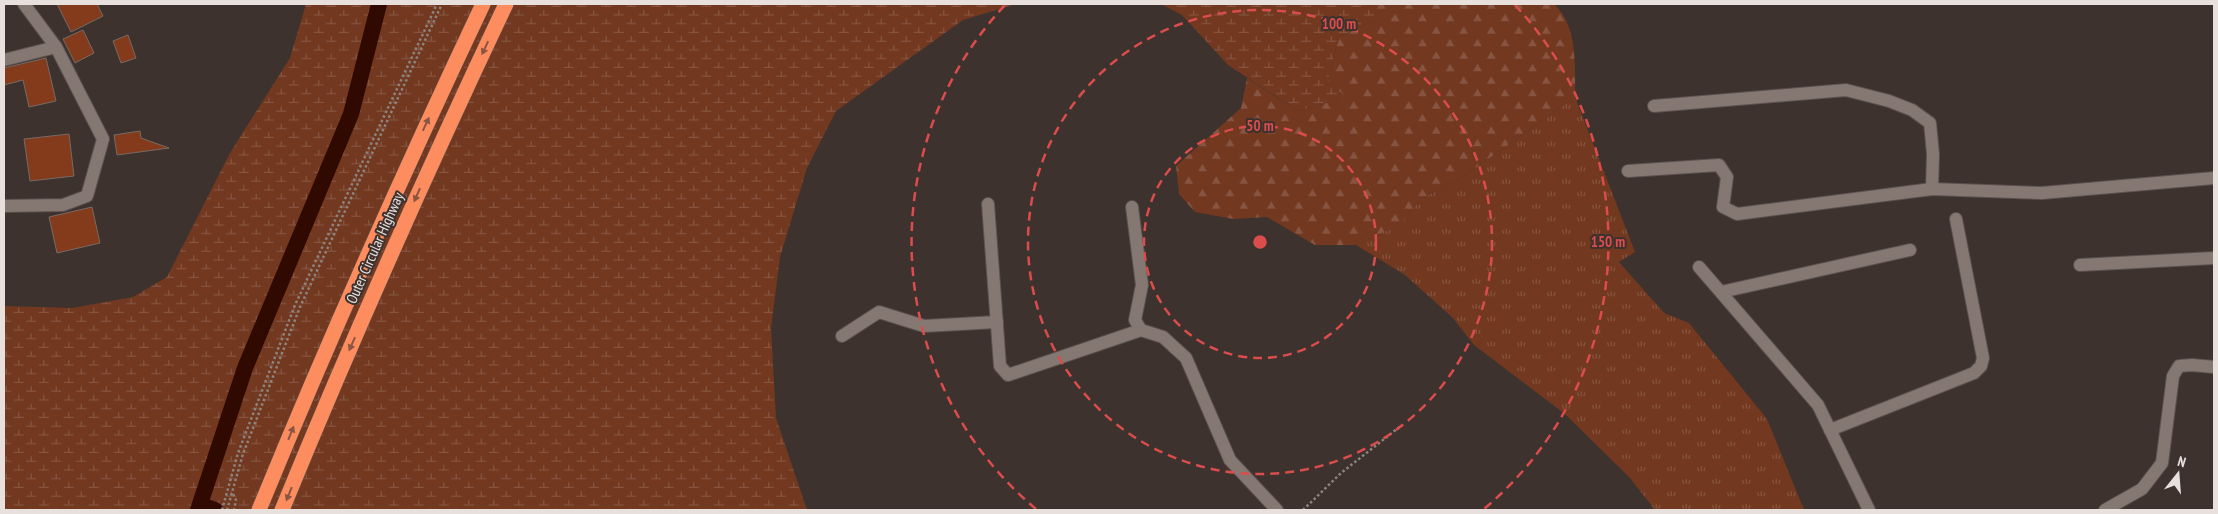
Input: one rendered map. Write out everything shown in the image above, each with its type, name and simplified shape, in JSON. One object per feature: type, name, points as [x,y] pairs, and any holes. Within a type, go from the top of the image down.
[{"type":"highway","name":"Outer Circular Highway","points":[[259,510],[318,367],[421,135],[483,4]]},
{"type":"highway","name":"Outer Circular Highway","points":[[282,510],[330,392],[432,162],[506,4]]},
{"type":"street","points":[[4,206],[63,205],[87,196],[103,139],[56,47],[24,4]]},
{"type":"street","points":[[4,60],[56,47]]},
{"type":"street","points":[[1654,106],[1846,90],[1889,101],[1912,110],[1930,123],[1934,154],[1932,189]]},
{"type":"street","points":[[1628,171],[1719,165],[1727,177],[1723,207],[1737,214],[1932,189],[2042,193],[2214,178]]},
{"type":"street","points":[[988,204],[1000,366],[1008,375],[1141,330],[1164,337],[1186,358],[1230,460],[1277,510]]},
{"type":"street","points":[[1132,207],[1142,285],[1135,320],[1141,330]]},
{"type":"street","points":[[1830,430],[1974,373],[1981,366],[1983,358],[1956,218]]},
{"type":"street","points":[[1721,292],[1910,250]]},
{"type":"street","points":[[2080,265],[2214,258]]},
{"type":"street","points":[[1699,267],[1818,405],[1869,510]]},
{"type":"street","points":[[842,336],[879,312],[924,326],[997,322]]},
{"type":"street","points":[[2105,510],[2142,489],[2162,463],[2173,376],[2179,366],[2214,367]]},
{"type":"path","points":[[222,510],[241,444],[295,305],[437,4]]},
{"type":"path","points":[[227,510],[233,494],[242,454],[300,306],[442,4]]},
{"type":"path","points":[[1303,510],[1341,473],[1402,425]]},
{"type":"path","points":[[233,494],[236,500],[234,510]]},
{"type":"green space","points":[[306,4],[1016,4],[963,20],[836,111],[807,168],[780,257],[771,328],[776,418],[807,510],[4,510],[4,306],[72,308],[133,297],[167,277],[230,153],[290,58]]},
{"type":"green space","points":[[1161,4],[1375,4],[1375,20],[1339,37],[1328,81],[1346,97],[1298,111],[1228,65],[1182,15]]},
{"type":"green space","points":[[1375,4],[1554,4],[1562,13],[1567,24],[1574,48],[1575,97],[1457,181],[1422,198],[1401,224],[1356,245],[1315,245],[1267,217],[1233,219],[1195,212],[1179,194],[1176,166],[1241,108],[1247,78],[1298,111],[1345,97],[1328,81],[1339,37],[1375,20]]},
{"type":"green space","points":[[1575,97],[1635,252],[1619,262],[1664,313],[1689,323],[1767,419],[1804,510],[1655,510],[1630,478],[1565,414],[1474,345],[1453,318],[1405,275],[1356,245],[1400,224],[1422,198],[1457,181]]},
{"type":"building","points":[[57,4],[97,4],[103,16],[71,32]]},
{"type":"building","points":[[83,30],[94,53],[75,63],[63,39]]},
{"type":"building","points":[[128,35],[136,58],[121,63],[113,41]]},
{"type":"building","points":[[46,58],[56,101],[29,107],[23,80],[4,85],[4,68]]},
{"type":"building","points":[[140,131],[141,138],[169,148],[117,155],[114,135]]},
{"type":"building","points":[[69,134],[74,176],[30,181],[24,139]]},
{"type":"building","points":[[92,207],[100,243],[57,253],[49,217]]},
{"type":"waterway","points":[[198,510],[245,368],[351,114],[379,4]]},
{"type":"waterway","points":[[201,505],[215,510]]}]
